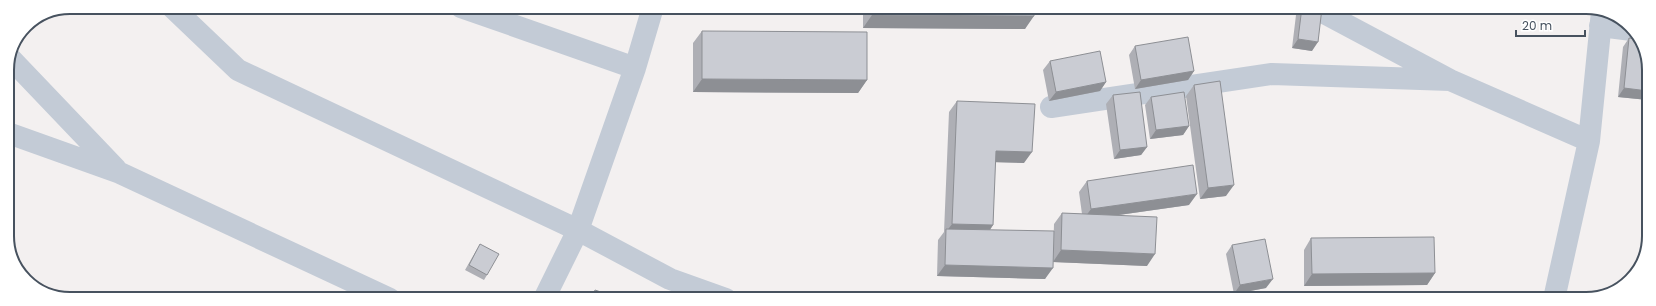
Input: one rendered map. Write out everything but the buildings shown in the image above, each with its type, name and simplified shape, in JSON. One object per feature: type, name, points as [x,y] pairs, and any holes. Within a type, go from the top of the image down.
[{"type":"street","points":[[179,14],[238,70],[578,230],[670,279],[706,292]]},
{"type":"street","points":[[481,14],[635,68]]},
{"type":"street","points":[[547,292],[578,230],[635,68],[651,14]]},
{"type":"street","points":[[1324,14],[1450,80],[1589,141]]},
{"type":"street","points":[[1556,292],[1589,141],[1601,18],[1619,25]]},
{"type":"street","points":[[15,63],[120,173]]},
{"type":"street","points":[[1051,107],[1272,74],[1450,80]]},
{"type":"street","points":[[14,135],[120,173],[377,292]]}]
